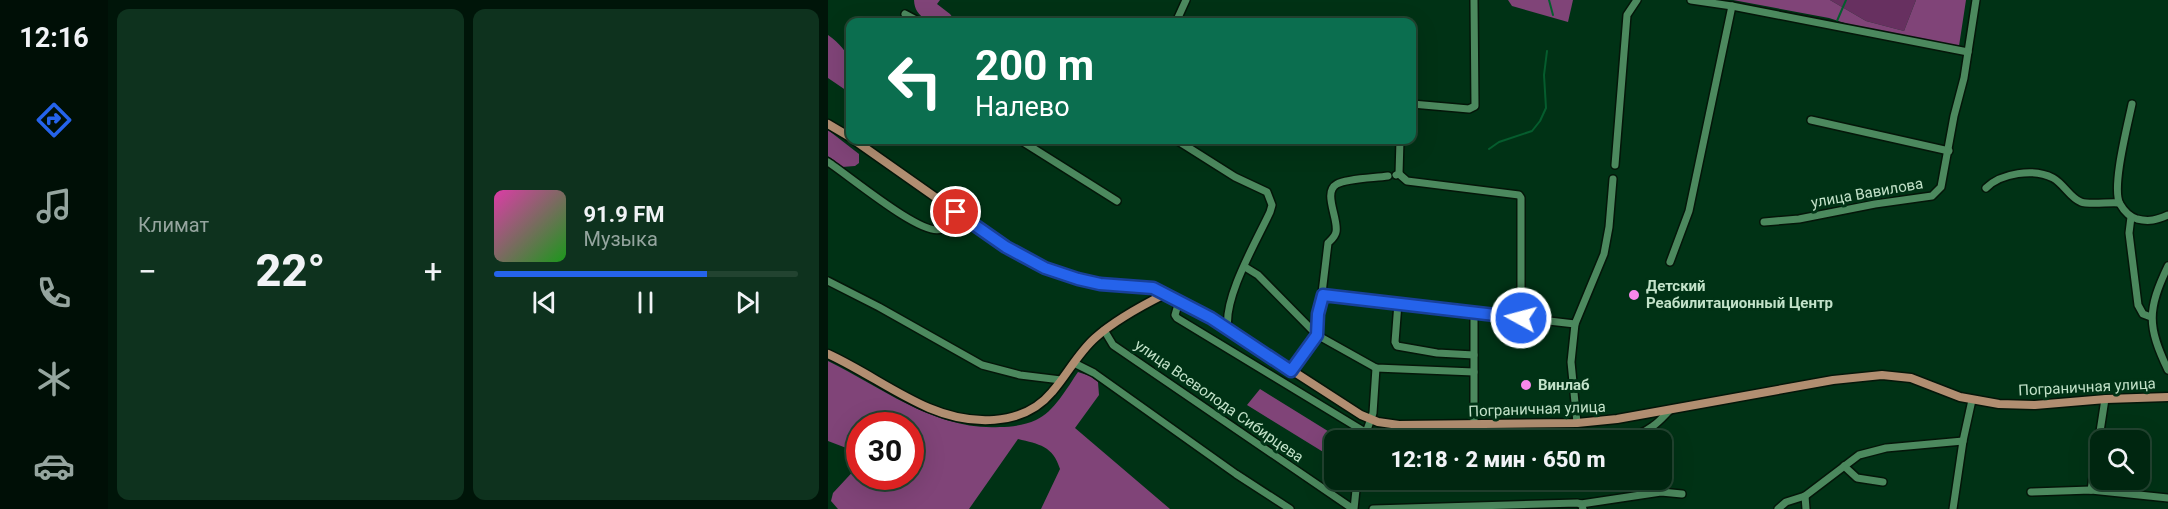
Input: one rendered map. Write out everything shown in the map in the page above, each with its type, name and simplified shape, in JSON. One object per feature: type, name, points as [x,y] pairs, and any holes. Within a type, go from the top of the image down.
[{"type":"main road","points":[[828,124],[846,135]]},
{"type":"main road","name":"Пограничная улица","points":[[861,144],[1006,247],[1045,268],[1091,282],[1146,286],[1165,294],[1228,329],[1370,419],[1399,425],[1577,423],[1617,419],[1833,380],[1882,375],[1911,378],[1972,400],[2035,405],[2168,397]]},
{"type":"main road","points":[[828,354],[929,408],[960,418],[1003,419],[1025,413],[1041,404],[1093,339],[1104,330],[1165,294]]},
{"type":"street","points":[[1178,18],[1186,0]]},
{"type":"street","points":[[1416,104],[1469,109],[1475,106],[1474,0]]},
{"type":"street","points":[[1615,165],[1627,15],[1637,0]]},
{"type":"street","points":[[1691,0],[1968,52]]},
{"type":"street","name":"улица Вавилова","points":[[1764,222],[1799,219],[1875,204],[1932,196],[1941,187],[1976,0]]},
{"type":"street","points":[[1670,262],[1689,211],[1732,6]]},
{"type":"street","points":[[905,14],[912,18]]},
{"type":"street","points":[[2132,104],[2117,182],[2119,203],[2131,217],[2157,221],[2168,215]]},
{"type":"street","points":[[1810,120],[1949,151]]},
{"type":"street","points":[[1026,144],[1117,201]]},
{"type":"street","points":[[1183,144],[1234,177],[1267,192],[1271,198],[1270,212],[1229,304],[1228,329]]},
{"type":"street","points":[[1394,175],[1399,144]]},
{"type":"street","points":[[828,162],[923,228],[938,231],[956,212]]},
{"type":"street","points":[[1986,188],[1994,180],[2033,172],[2052,177],[2075,199],[2084,204],[2119,203]]},
{"type":"street","points":[[1291,371],[1317,335],[1328,243],[1336,235],[1332,189],[1336,184],[1344,182],[1394,175],[1407,181],[1519,195],[1522,225],[1521,318]]},
{"type":"street","points":[[1577,423],[1571,362],[1575,324],[1604,254],[1613,179]]},
{"type":"street","points":[[2131,217],[2129,233],[2138,305],[2143,314],[2151,317]]},
{"type":"street","points":[[2168,266],[2154,302],[2151,317],[2153,336],[2168,370]]},
{"type":"street","points":[[1245,267],[1258,275],[1317,335],[1376,368],[1474,372]]},
{"type":"street","points":[[828,281],[981,365],[1020,375],[1062,380]]},
{"type":"street","points":[[1323,295],[1575,324]]},
{"type":"street","points":[[1179,301],[1175,315],[1177,318],[1362,430]]},
{"type":"street","points":[[1398,303],[1396,346],[1437,353],[1474,355]]},
{"type":"street","points":[[1474,312],[1474,425]]},
{"type":"street","name":"улица Всеволода Сибирцева","points":[[1104,330],[1113,345],[1354,509]]},
{"type":"street","points":[[1074,363],[1094,373],[1290,509]]},
{"type":"street","points":[[1366,430],[1374,407],[1376,368]]},
{"type":"street","points":[[2100,430],[2105,399]]},
{"type":"street","points":[[1953,509],[1963,441],[1972,400]]},
{"type":"street","points":[[1646,430],[1672,408]]},
{"type":"street","points":[[1778,509],[1786,502],[1804,496],[1859,455],[1872,450],[1963,441]]},
{"type":"street","points":[[1844,466],[1857,478],[1883,482]]},
{"type":"street","points":[[1354,509],[1357,490]]},
{"type":"street","points":[[2031,492],[2091,490],[2168,498]]},
{"type":"street","points":[[1373,509],[1581,505],[1661,492],[1682,494]]},
{"type":"street","points":[[1804,496],[1806,509]]},
{"type":"shaded area","points":[[914,0],[940,0],[937,4],[953,18],[925,18],[915,8]]},
{"type":"shaded area","points":[[1508,0],[1573,0],[1568,22],[1512,6]]},
{"type":"shaded area","points":[[1733,0],[1830,0],[1866,21],[1904,31],[1916,0],[1966,0],[1959,46]]},
{"type":"shaded area","points":[[1830,0],[1916,0],[1904,31],[1866,21]]},
{"type":"shaded area","points":[[828,35],[846,54],[846,90],[828,78]]},
{"type":"shaded area","points":[[828,130],[859,154],[859,163],[855,166],[842,167],[828,156]]},
{"type":"shaded area","points":[[828,361],[911,406],[954,422],[976,426],[1009,427],[1036,420],[1054,406],[1078,372],[1098,382],[1099,395],[1075,428],[1170,509],[1041,509],[1060,469],[1053,455],[1044,447],[1018,439],[969,509],[838,509],[831,501],[833,493],[846,479],[846,490],[924,490],[924,412],[846,412],[846,448],[828,441]]},
{"type":"shaded area","points":[[1260,389],[1326,430],[1324,430],[1324,452],[1247,405]]},
{"type":"waterway","points":[[1549,0],[1553,15]]},
{"type":"waterway","points":[[1837,21],[1846,0]]},
{"type":"waterway","points":[[1489,149],[1499,142],[1532,131],[1540,121],[1546,108],[1544,75],[1547,51]]},
{"type":"place","name":"Детский Реабилитационный Центр","points":[[1634,295]]},
{"type":"place","name":"Винлаб","points":[[1526,385]]},
{"type":"route","points":[[956,212],[1006,247],[1045,268],[1100,284],[1153,288],[1211,318],[1291,371],[1317,335],[1318,314],[1323,295],[1521,318]]}]
